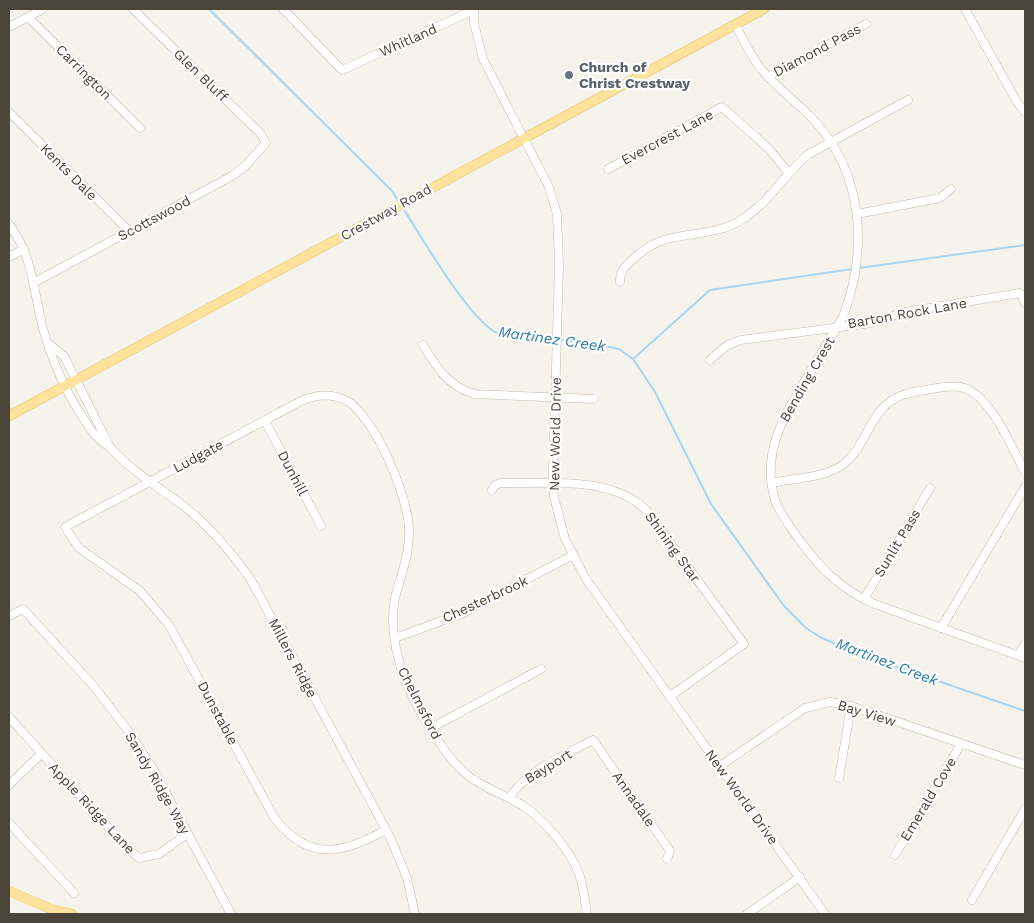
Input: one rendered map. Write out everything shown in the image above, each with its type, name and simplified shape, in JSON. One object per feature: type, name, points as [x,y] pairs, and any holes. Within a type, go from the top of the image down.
[{"type":"main road","name":"Crestway Road","points":[[9,416],[764,9]]},
{"type":"main road","points":[[9,891],[53,912],[72,914]]},
{"type":"street","points":[[9,27],[43,9]]},
{"type":"street","name":"Glen Bluff","points":[[133,9],[261,134],[266,144]]},
{"type":"street","name":"Whitland","points":[[283,9],[342,70],[474,10]]},
{"type":"street","name":"New World Drive","points":[[474,10],[474,24],[484,59],[549,187],[557,214],[560,235],[554,484],[558,518],[573,555],[586,579],[669,697],[800,876],[825,914]]},
{"type":"street","points":[[968,11],[1017,102],[1025,112]]},
{"type":"street","name":"Carrington","points":[[28,17],[140,128]]},
{"type":"street","name":"Bending Crest","points":[[735,24],[752,56],[768,77],[814,120],[830,142],[849,179],[857,214],[859,258],[849,301],[838,326],[782,419],[774,440],[772,483],[778,508],[811,555],[837,583],[864,599],[1022,657]]},
{"type":"street","name":"Diamond Pass","points":[[768,77],[866,24]]},
{"type":"street","points":[[620,282],[624,268],[645,249],[662,240],[720,229],[748,216],[762,203],[788,172],[809,154],[908,100]]},
{"type":"street","name":"Evercrest Lane","points":[[608,169],[722,108],[768,148],[788,172]]},
{"type":"street","name":"Kents Dale","points":[[9,112],[130,231]]},
{"type":"street","name":"Scottswood","points":[[35,282],[232,176],[245,166],[266,144]]},
{"type":"street","points":[[857,214],[940,198],[951,189]]},
{"type":"street","name":"Millers Ridge","points":[[9,224],[24,249],[35,282],[44,330],[54,364],[80,414],[101,442],[110,447],[148,482],[202,522],[235,557],[251,580],[386,830],[408,878],[415,914]]},
{"type":"street","points":[[9,257],[24,249]]},
{"type":"street","name":"Barton Rock Lane","points":[[710,360],[726,346],[741,340],[871,322],[905,312],[1020,293],[1025,303]]},
{"type":"street","name":"Millers Ridge","points":[[49,344],[64,356],[110,447]]},
{"type":"street","points":[[424,345],[442,374],[463,390],[485,395],[594,399]]},
{"type":"street","points":[[772,483],[838,468],[857,450],[880,410],[889,402],[905,394],[943,387],[960,387],[978,395],[990,409],[1025,472]]},
{"type":"street","name":"Ludgate","points":[[65,527],[310,398],[335,396]]},
{"type":"street","name":"Chelmsford","points":[[335,396],[353,405],[362,414],[394,472],[405,500],[409,519],[409,544],[395,600],[395,638],[404,677],[447,754],[466,774],[530,811],[543,822],[576,866],[582,885],[587,914]]},
{"type":"street","points":[[80,414],[91,408]]},
{"type":"street","name":"Dunhill","points":[[265,421],[321,526]]},
{"type":"street","name":"Shining Star","points":[[492,490],[495,485],[501,483],[610,488],[627,495],[641,505],[653,518],[744,644],[669,697]]},
{"type":"street","points":[[941,628],[1025,487]]},
{"type":"street","name":"Sunlit Pass","points":[[864,599],[930,488]]},
{"type":"street","name":"Dunstable","points":[[65,527],[79,548],[140,591],[169,625],[275,820],[284,831],[309,846],[330,850],[350,847],[386,830]]},
{"type":"street","name":"Chesterbrook","points":[[395,638],[463,613],[573,555]]},
{"type":"street","name":"Sandy Ridge Way","points":[[9,616],[23,609],[114,710],[143,753],[187,834],[218,899],[230,914]]},
{"type":"street","points":[[1022,657],[1025,644]]},
{"type":"street","points":[[432,728],[541,669]]},
{"type":"street","name":"Bay View","points":[[720,766],[805,708],[830,702],[851,706],[1025,765]]},
{"type":"street","points":[[839,778],[851,706]]},
{"type":"street","name":"Apple Ridge Lane","points":[[10,721],[129,850],[139,858],[159,854],[187,834]]},
{"type":"street","name":"Bayport","points":[[509,798],[526,777],[593,740]]},
{"type":"street","name":"Annadale","points":[[593,740],[670,851],[667,859]]},
{"type":"street","name":"Emerald Cove","points":[[895,855],[961,744]]},
{"type":"street","points":[[9,785],[41,754]]},
{"type":"street","points":[[972,900],[1025,809]]},
{"type":"street","points":[[9,823],[74,893]]},
{"type":"street","points":[[9,836],[16,830]]},
{"type":"street","points":[[747,914],[800,876]]},
{"type":"waterway","name":"Martinez Creek","points":[[209,9],[392,191],[399,202]]},
{"type":"waterway","name":"Martinez Creek","points":[[403,208],[446,276],[473,312],[486,325],[497,333],[510,337],[554,340]]},
{"type":"waterway","points":[[859,268],[1025,245]]},
{"type":"waterway","points":[[633,359],[710,290],[852,269]]},
{"type":"waterway","name":"Martinez Creek","points":[[558,340],[588,342],[619,349],[633,359],[655,392],[711,504],[784,606],[806,628],[820,637],[851,651],[1025,711]]},
{"type":"place","name":"Church of Christ Crestway","points":[[569,75]]}]
